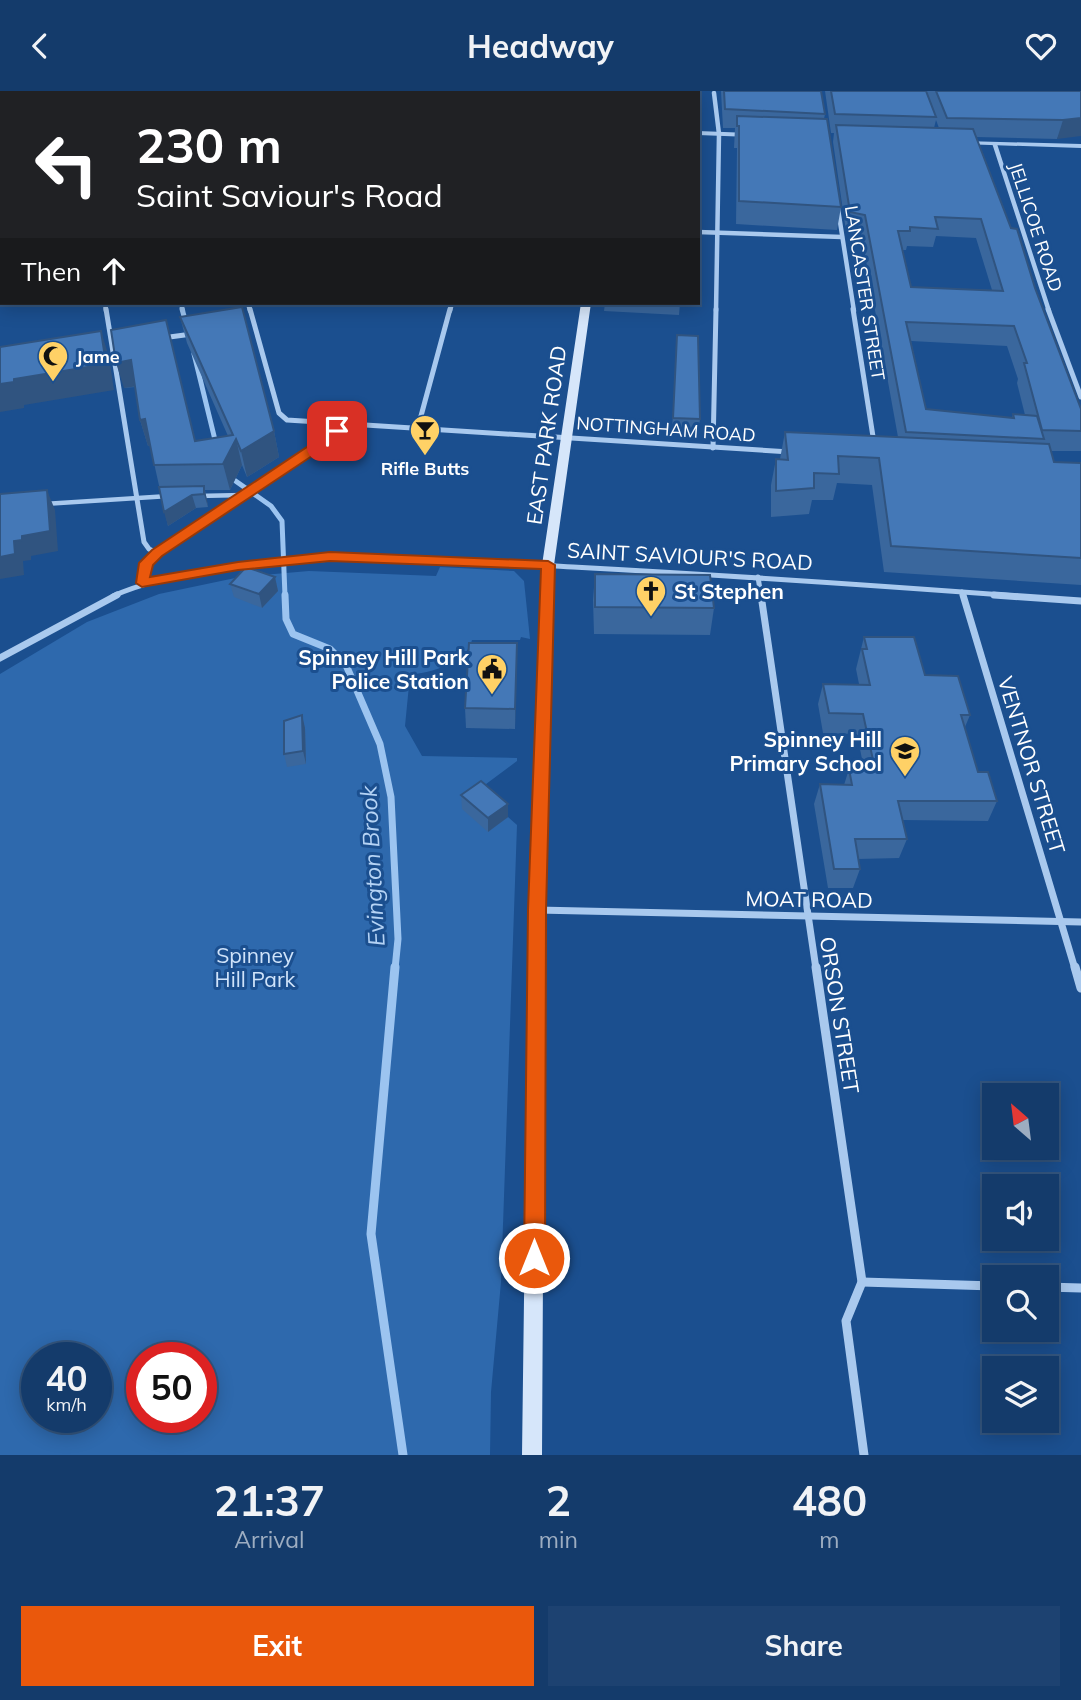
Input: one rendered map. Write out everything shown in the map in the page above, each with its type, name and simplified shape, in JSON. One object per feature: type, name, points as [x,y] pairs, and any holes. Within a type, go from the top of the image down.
[{"type":"main road","name":"EAST PARK ROAD","points":[[532,1455],[537,910],[548,565],[586,305]]},
{"type":"street","points":[[713,448],[719,134],[715,93]]},
{"type":"street","points":[[700,133],[760,136]]},
{"type":"street","points":[[953,143],[1081,146]]},
{"type":"street","name":"JELLICOE ROAD","points":[[995,145],[1060,345],[1081,397]]},
{"type":"street","name":"LANCASTER STREET","points":[[837,204],[874,444]]},
{"type":"street","points":[[700,232],[842,237]]},
{"type":"street","points":[[105,305],[144,542],[149,549],[157,553]]},
{"type":"street","points":[[241,325],[253,323],[248,305]]},
{"type":"street","points":[[418,427],[451,305]]},
{"type":"street","name":"NOTTINGHAM ROAD","points":[[253,323],[282,417],[295,421],[566,436],[795,453]]},
{"type":"street","points":[[152,340],[202,332]]},
{"type":"street","points":[[113,347],[126,345]]},
{"type":"street","points":[[142,583],[146,563],[157,553],[331,437],[341,423]]},
{"type":"street","points":[[190,496],[244,495]]},
{"type":"street","points":[[41,504],[137,496],[177,496]]},
{"type":"street","name":"SAINT SAVIOUR'S ROAD","points":[[0,658],[97,603],[142,583],[297,559],[363,556],[548,565],[758,577],[1081,601]]},
{"type":"street","name":"ORSON STREET","points":[[758,577],[862,1282]]},
{"type":"street","name":"VENTNOR STREET","points":[[962,592],[1081,988]]},
{"type":"street","name":"MOAT ROAD","points":[[537,910],[1081,922]]},
{"type":"street","points":[[864,1455],[846,1321],[862,1282],[982,1286]]},
{"type":"street","points":[[1059,1287],[1081,1288]]},
{"type":"green space","name":"Spinney Hill Park","points":[[440,567],[514,571],[524,581],[530,639],[521,637],[520,640],[472,640],[463,655],[455,661],[428,672],[410,675],[405,726],[422,756],[517,758],[517,761],[478,790],[488,831],[508,817],[517,825],[501,1282],[491,1392],[490,1455],[0,1455],[0,674],[87,622],[159,594],[240,577],[309,571],[436,576]]},
{"type":"building","points":[[724,91],[821,91],[825,114],[725,109]]},
{"type":"building","points":[[831,91],[926,91],[936,117],[835,114]]},
{"type":"building","points":[[936,91],[1081,91],[1081,118],[947,118]]},
{"type":"building","points":[[737,116],[827,119],[841,207],[739,201]]},
{"type":"building","points":[[836,125],[973,129],[1011,228],[1017,229],[1035,288],[1081,409],[1081,431],[1042,430],[1024,363],[1027,363],[1014,326],[906,322],[926,409],[1014,418],[1013,414],[1037,416],[1044,439],[906,432],[865,215],[850,212]],"holes":[[[935,217],[981,219],[1003,291],[911,287],[898,231],[910,231],[910,227],[938,229]]]},
{"type":"building","points":[[242,307],[274,431],[241,451],[236,439],[223,464],[154,465],[145,419],[140,420],[131,360],[116,363],[111,330],[166,320],[195,441],[233,435],[180,317]]},
{"type":"building","points":[[101,331],[106,364],[14,379],[14,382],[0,384],[0,347]]},
{"type":"building","points":[[677,335],[698,336],[700,419],[673,418]]},
{"type":"building","points":[[785,432],[1049,444],[1054,462],[1081,463],[1081,558],[891,546],[879,458],[838,456],[839,474],[814,473],[814,488],[776,491],[776,459],[788,460]]},
{"type":"building","points":[[204,486],[204,494],[192,495],[164,512],[159,487]]},
{"type":"building","points":[[47,490],[50,531],[22,536],[22,540],[14,541],[15,554],[0,557],[0,494]]},
{"type":"building","points":[[246,567],[275,577],[259,594],[230,584]]},
{"type":"building","points":[[595,574],[710,575],[714,608],[595,607]]},
{"type":"building","points":[[864,637],[914,637],[925,675],[958,676],[970,715],[961,715],[978,772],[988,772],[997,801],[898,801],[907,839],[855,839],[860,869],[834,869],[820,784],[852,785],[849,769],[875,769],[863,714],[829,713],[823,684],[870,685],[862,649],[867,649]]},
{"type":"building","name":"Spinney Hill Park Police Station","points":[[469,643],[517,643],[515,709],[465,708]]},
{"type":"building","points":[[302,715],[303,751],[284,754],[284,721]]},
{"type":"building","points":[[481,781],[508,804],[488,818],[461,795]]},
{"type":"waterway","name":"Evington Brook","points":[[182,305],[183,311]]},
{"type":"waterway","name":"Evington Brook","points":[[182,309],[184,316]]},
{"type":"waterway","name":"Evington Brook","points":[[194,354],[216,444]]},
{"type":"waterway","name":"Evington Brook","points":[[227,475],[271,506],[282,521],[285,596]]},
{"type":"waterway","name":"Evington Brook","points":[[285,595],[286,619],[293,634],[330,649],[346,665],[380,744],[391,797],[398,939],[395,969]]},
{"type":"waterway","name":"Evington Brook","points":[[395,967],[371,1234],[403,1455]]},
{"type":"place","name":"Jame","points":[[53,383]]},
{"type":"place","name":"Rifle Butts","points":[[425,457]]},
{"type":"place","name":"St Stephen","points":[[651,618]]},
{"type":"place","name":"Spinney Hill Park Police Station","points":[[492,696]]},
{"type":"place","name":"Spinney Hill Primary School","points":[[905,778]]},
{"type":"route","points":[[337,431],[157,553],[146,563],[142,583],[238,566],[330,557],[363,556],[548,565],[537,910],[534,1258]]}]
